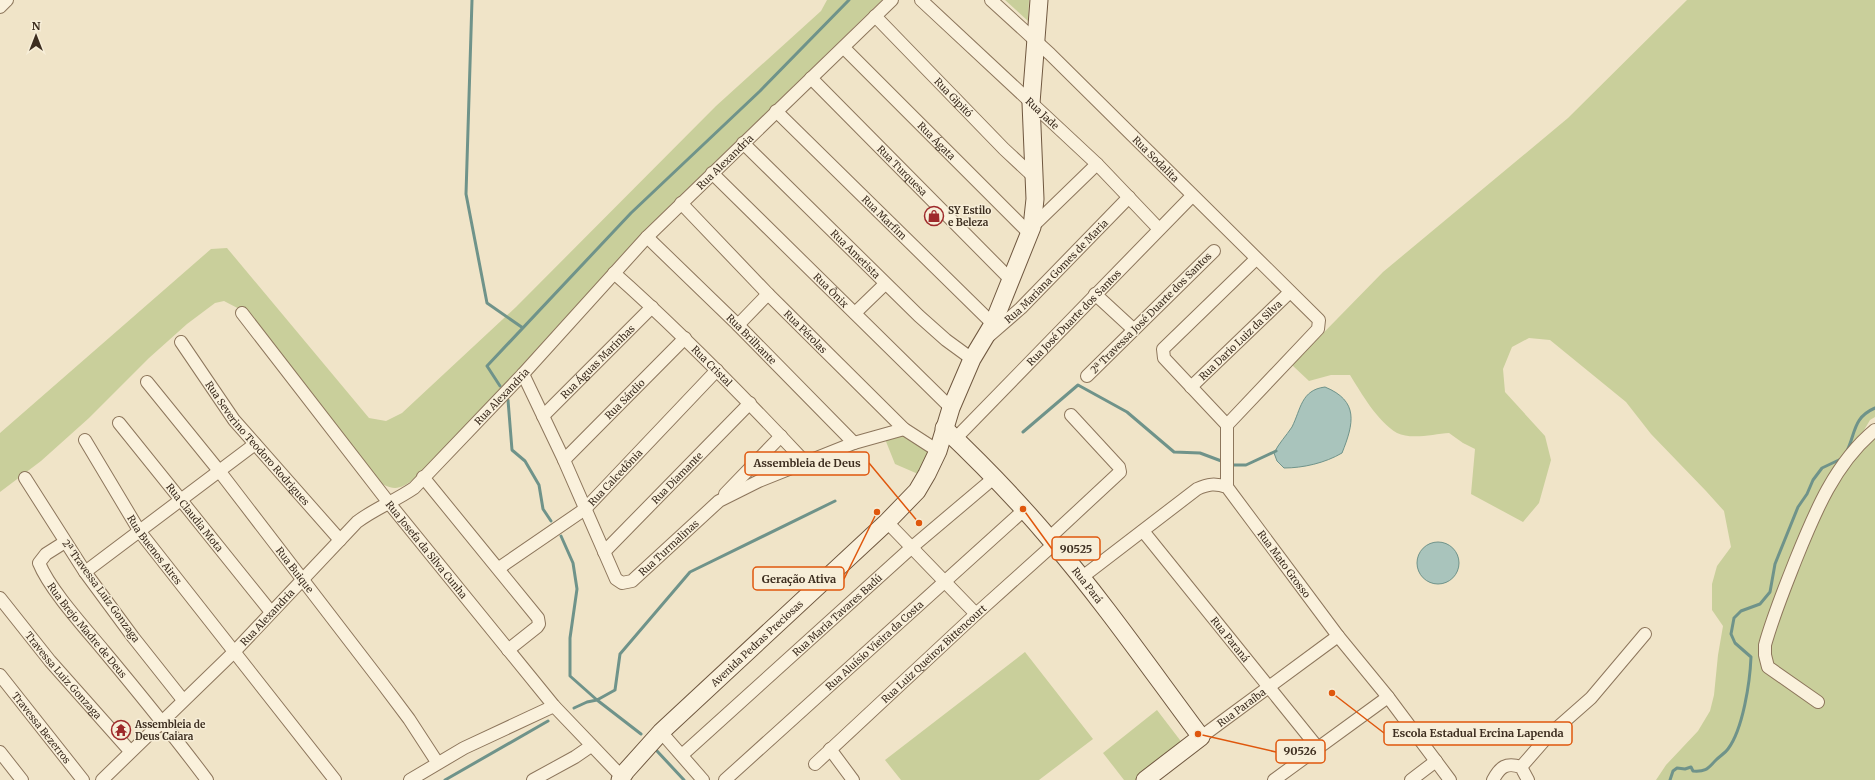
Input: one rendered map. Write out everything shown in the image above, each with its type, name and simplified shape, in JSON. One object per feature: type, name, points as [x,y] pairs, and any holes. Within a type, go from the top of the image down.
[{"type":"main road","name":"Avenida Pedras Preciosas","points":[[625,777],[661,732],[887,522],[917,491],[938,451],[950,434],[951,408],[972,359],[993,324],[1030,230],[1035,199],[1031,103],[1039,0]]},
{"type":"main road","name":"Rua Pará","points":[[950,434],[995,477],[1051,541],[1081,578],[1201,737]]},
{"type":"main road","name":"Rua Paraíba","points":[[1145,780],[1201,737]]},
{"type":"street","points":[[0,7],[7,0]]},
{"type":"street","name":"Rua Alexandria","points":[[102,780],[130,751],[235,651],[357,522],[368,513],[389,503],[414,488],[523,374],[647,237],[892,0]]},
{"type":"street","name":"Rua Jade","points":[[922,0],[1097,164],[1159,229]]},
{"type":"street","name":"Rua Sodalita","points":[[991,0],[1036,42],[1318,320],[1320,326],[1318,329],[1227,425]]},
{"type":"street","name":"Rua Gipitó","points":[[875,16],[1034,177]]},
{"type":"street","name":"Rua Ágata","points":[[844,48],[1030,230]]},
{"type":"street","name":"Rua Turquesa","points":[[811,78],[1011,280]]},
{"type":"street","name":"Rua Marfim","points":[[776,111],[993,324]]},
{"type":"street","name":"Rua Ametista","points":[[743,143],[885,284],[946,340],[972,359]]},
{"type":"street","points":[[1030,230],[1097,164]]},
{"type":"street","name":"Rua Ônix","points":[[712,173],[951,408]]},
{"type":"street","name":"Rua José Duarte dos Santos","points":[[950,434],[1095,294],[1192,196]]},
{"type":"street","name":"Rua Mariana Gomes de Maria","points":[[982,342],[1021,308],[1128,197]]},
{"type":"street","name":"Rua Pérolas","points":[[681,203],[768,294],[904,429],[938,451]]},
{"type":"street","name":"Rua Brilhante","points":[[647,237],[738,325],[854,443]]},
{"type":"street","name":"2ª Travessa José Duarte dos Santos","points":[[1087,376],[1133,329],[1214,251]]},
{"type":"street","points":[[1081,578],[1197,489],[1207,485],[1217,484],[1227,487],[1227,425],[1164,358],[1163,349],[1256,259]]},
{"type":"street","name":"Rua Cristal","points":[[614,273],[685,338],[750,403],[806,463]]},
{"type":"street","points":[[855,313],[885,284]]},
{"type":"street","name":"Rua Dario Luiz da Silva","points":[[1191,387],[1290,292]]},
{"type":"street","points":[[738,325],[768,294]]},
{"type":"street","points":[[1095,294],[1133,329]]},
{"type":"street","name":"Rua Águas Marinhas","points":[[543,416],[652,307]]},
{"type":"street","name":"Rua Josefa da Silva Cunha","points":[[242,313],[389,503],[554,706],[591,746],[625,777]]},
{"type":"street","name":"Rua Sárdio","points":[[564,460],[685,338]]},
{"type":"street","name":"Rua Severino Teodoro Rodrigues","points":[[181,342],[230,414],[340,540]]},
{"type":"street","name":"Rua Calcedônia","points":[[499,568],[585,509],[717,370]]},
{"type":"street","name":"Rua Turmalinas","points":[[523,374],[564,460],[616,578],[622,583],[632,581],[719,501],[759,481],[854,443],[904,429]]},
{"type":"street","name":"Rua Buique","points":[[147,382],[220,472],[409,719],[437,762]]},
{"type":"street","name":"Rua Diamante","points":[[604,552],[750,403]]},
{"type":"street","name":"Rua Luiz Queiroz Bittencourt","points":[[815,764],[976,614],[1120,472],[1119,467],[1071,415]]},
{"type":"street","name":"Rua Claudia Mota","points":[[119,423],[271,612]]},
{"type":"street","points":[[1818,702],[1768,667],[1764,655],[1765,646],[1788,581],[1815,513],[1832,482],[1862,441],[1875,430]]},
{"type":"street","points":[[719,501],[780,436]]},
{"type":"street","name":"Rua Buenos Aires","points":[[86,440],[140,532],[335,780]]},
{"type":"street","points":[[85,572],[220,472],[255,444]]},
{"type":"street","points":[[423,477],[499,568],[539,621],[537,627],[508,650]]},
{"type":"street","name":"Rua Maria Tavares Badú","points":[[682,755],[911,548],[995,477]]},
{"type":"street","name":"2ª Travessa Luiz Gonzaga","points":[[25,478],[85,572],[133,637],[183,700]]},
{"type":"street","name":"Rua Mato Grosso","points":[[1227,487],[1338,636],[1388,697],[1450,780]]},
{"type":"street","name":"Rua Aluísio Vieira da Costa","points":[[725,780],[1024,510]]},
{"type":"street","points":[[887,522],[976,614]]},
{"type":"street","name":"Rua Paraná","points":[[1143,531],[1318,748]]},
{"type":"street","name":"Rua Brejo Madre de Deus","points":[[65,542],[46,554],[39,563],[43,574],[162,721]]},
{"type":"street","name":"Travessa Luiz Gonzaga","points":[[0,598],[50,661],[130,751]]},
{"type":"street","points":[[1521,767],[1549,735],[1592,698],[1645,634]]},
{"type":"street","name":"Rua Paraíba","points":[[1201,737],[1270,688],[1338,636]]},
{"type":"street","name":"Travessa Bezerros","points":[[0,675],[82,780]]},
{"type":"street","points":[[1274,780],[1388,697]]},
{"type":"street","points":[[410,780],[437,762],[554,706]]},
{"type":"street","points":[[162,721],[207,780]]},
{"type":"street","points":[[661,732],[704,780]]},
{"type":"street","points":[[533,780],[569,761],[591,746]]},
{"type":"street","points":[[830,749],[853,780]]},
{"type":"street","points":[[0,752],[22,780]]},
{"type":"street","points":[[1411,780],[1436,761]]},
{"type":"street","points":[[1493,780],[1499,769],[1504,766],[1515,765],[1521,767],[1528,780]]},
{"type":"green space","points":[[827,0],[882,0],[647,228],[534,355],[413,480],[405,485],[395,488],[382,484],[247,313],[224,301],[215,303],[187,324],[149,358],[89,418],[41,461],[0,492],[0,433],[211,249],[227,248],[369,418],[386,421],[402,413],[516,307],[716,106],[821,11]]},
{"type":"green space","points":[[1005,0],[1029,0],[1028,21]]},
{"type":"green space","points":[[1687,0],[1875,0],[1875,417],[1870,420],[1860,437],[1875,435],[1875,780],[1656,780],[1666,765],[1698,731],[1710,711],[1714,695],[1718,655],[1723,626],[1712,610],[1712,584],[1717,566],[1731,547],[1724,511],[1651,434],[1626,402],[1550,340],[1529,338],[1512,347],[1503,369],[1505,392],[1545,436],[1551,460],[1539,503],[1523,522],[1471,494],[1475,449],[1449,433],[1409,436],[1397,433],[1377,415],[1350,375],[1331,375],[1309,381],[1292,365],[1383,272],[1568,118]]},
{"type":"green space","points":[[904,429],[938,451],[925,477],[895,464],[883,434]]},
{"type":"green space","points":[[1025,652],[1093,739],[1039,780],[901,780],[885,760]]},
{"type":"green space","points":[[1157,710],[1183,744],[1138,780],[1124,780],[1103,753]]},
{"type":"water","points":[[1325,387],[1344,399],[1351,414],[1349,432],[1342,453],[1328,460],[1314,464],[1284,468],[1277,461],[1274,453],[1292,427],[1306,396],[1317,389]]},
{"type":"water","points":[[1434,542],[1442,542],[1450,545],[1456,551],[1459,563],[1456,575],[1450,581],[1442,584],[1434,584],[1426,581],[1420,575],[1417,567],[1417,559],[1420,551],[1426,545]]},
{"type":"waterway","points":[[472,0],[466,194],[487,303],[523,328]]},
{"type":"waterway","points":[[500,386],[487,366],[631,213],[760,91],[849,0]]},
{"type":"waterway","points":[[1023,432],[1078,385],[1127,412],[1174,452],[1200,453],[1224,462]]},
{"type":"waterway","points":[[508,400],[512,450],[525,461],[539,485],[543,509],[551,521]]},
{"type":"waterway","points":[[1846,453],[1858,422],[1868,412],[1875,408]]},
{"type":"waterway","points":[[1231,465],[1246,465],[1276,451]]},
{"type":"waterway","points":[[1670,780],[1673,771],[1677,768],[1685,769],[1691,767],[1693,771],[1707,769],[1727,750],[1733,740],[1738,730],[1745,705],[1751,657],[1735,643],[1731,634],[1734,618],[1741,611],[1760,604],[1770,592],[1775,564],[1798,507],[1807,494],[1813,480],[1822,468],[1841,459]]},
{"type":"waterway","points":[[574,708],[587,702],[597,700],[615,690],[620,654],[690,572],[835,501]]},
{"type":"waterway","points":[[561,536],[573,563],[577,589],[570,638],[570,676],[597,700],[641,734]]},
{"type":"waterway","points":[[445,780],[548,721]]},
{"type":"waterway","points":[[657,751],[684,780]]},
{"type":"place","name":"SY Estilo e Beleza","points":[[934,216]]},
{"type":"place","name":"90525","points":[[1023,509]]},
{"type":"place","name":"Geração Ativa","points":[[877,512]]},
{"type":"place","name":"Assembleia de Deus","points":[[919,523]]},
{"type":"place","name":"Escola Estadual Ercina Lapenda","points":[[1332,693]]},
{"type":"place","name":"Assembleia de Deus Caiara","points":[[121,730]]},
{"type":"place","name":"90526","points":[[1198,734]]}]
